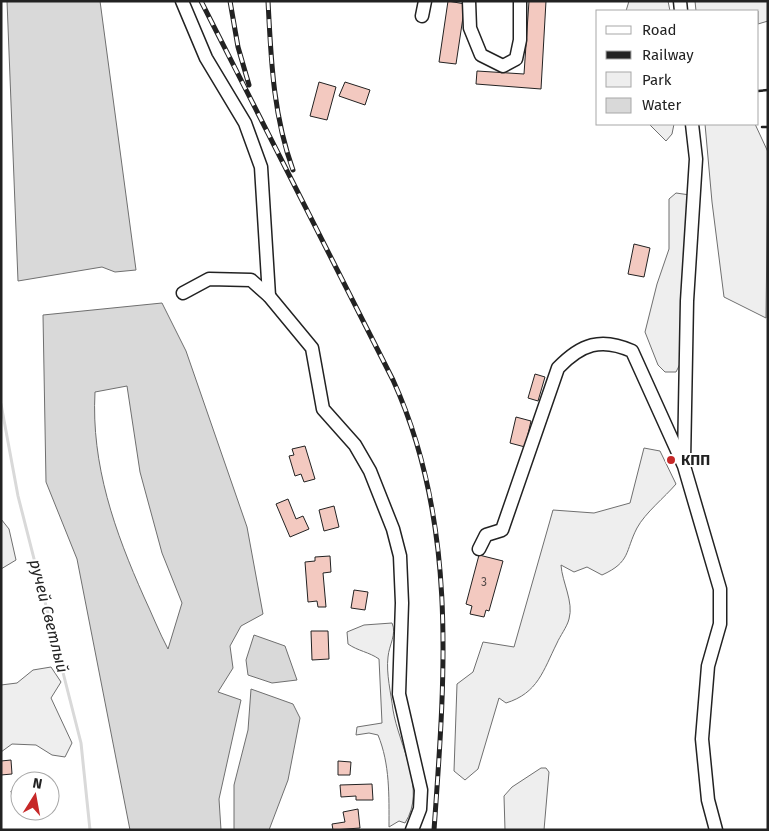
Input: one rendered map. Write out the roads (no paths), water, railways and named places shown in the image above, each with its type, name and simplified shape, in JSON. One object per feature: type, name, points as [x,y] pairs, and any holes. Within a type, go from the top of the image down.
[{"type":"street","points":[[182,1],[206,58],[245,123],[261,167],[269,296]]},
{"type":"street","points":[[422,16],[425,1]]},
{"type":"street","points":[[469,1],[470,28],[481,55],[503,66],[516,58],[520,40],[520,1]]},
{"type":"street","points":[[684,466],[687,301],[696,159],[692,125]]},
{"type":"street","points":[[183,293],[209,279],[251,280],[269,296],[312,348],[323,409],[363,455],[398,546],[402,603],[400,694],[421,790],[420,809],[412,830]]},
{"type":"street","points":[[478,549],[486,535],[502,530],[558,368],[570,355],[596,343],[619,346],[632,351],[684,466],[720,589],[720,624],[708,666],[702,739],[708,800],[716,830]]},
{"type":"water","points":[[7,1],[100,1],[136,270],[115,272],[102,267],[18,281]]},
{"type":"water","points":[[162,303],[186,351],[247,527],[263,614],[241,626],[230,646],[233,668],[218,692],[241,700],[219,799],[221,830],[130,830],[77,559],[46,482],[43,315]],"holes":[[[127,386],[140,472],[162,553],[182,603],[168,649],[133,573],[107,498],[97,446],[95,392]]]},
{"type":"water","points":[[254,635],[285,646],[297,680],[272,683],[248,675],[246,660]]},
{"type":"water","points":[[251,689],[293,704],[300,718],[288,780],[269,830],[234,830],[234,785],[248,730]]},
{"type":"waterway","name":"ручей Светлый","points":[[1,404],[18,496],[81,743],[90,830]]},
{"type":"railway","points":[[201,1],[393,380],[414,434],[428,489],[437,545],[442,601],[443,658],[434,830]]},
{"type":"railway","points":[[230,1],[238,47],[249,85]]},
{"type":"railway","points":[[268,1],[277,108],[286,149],[293,170]]},
{"type":"place","name":"КПП","points":[[671,460]]}]
